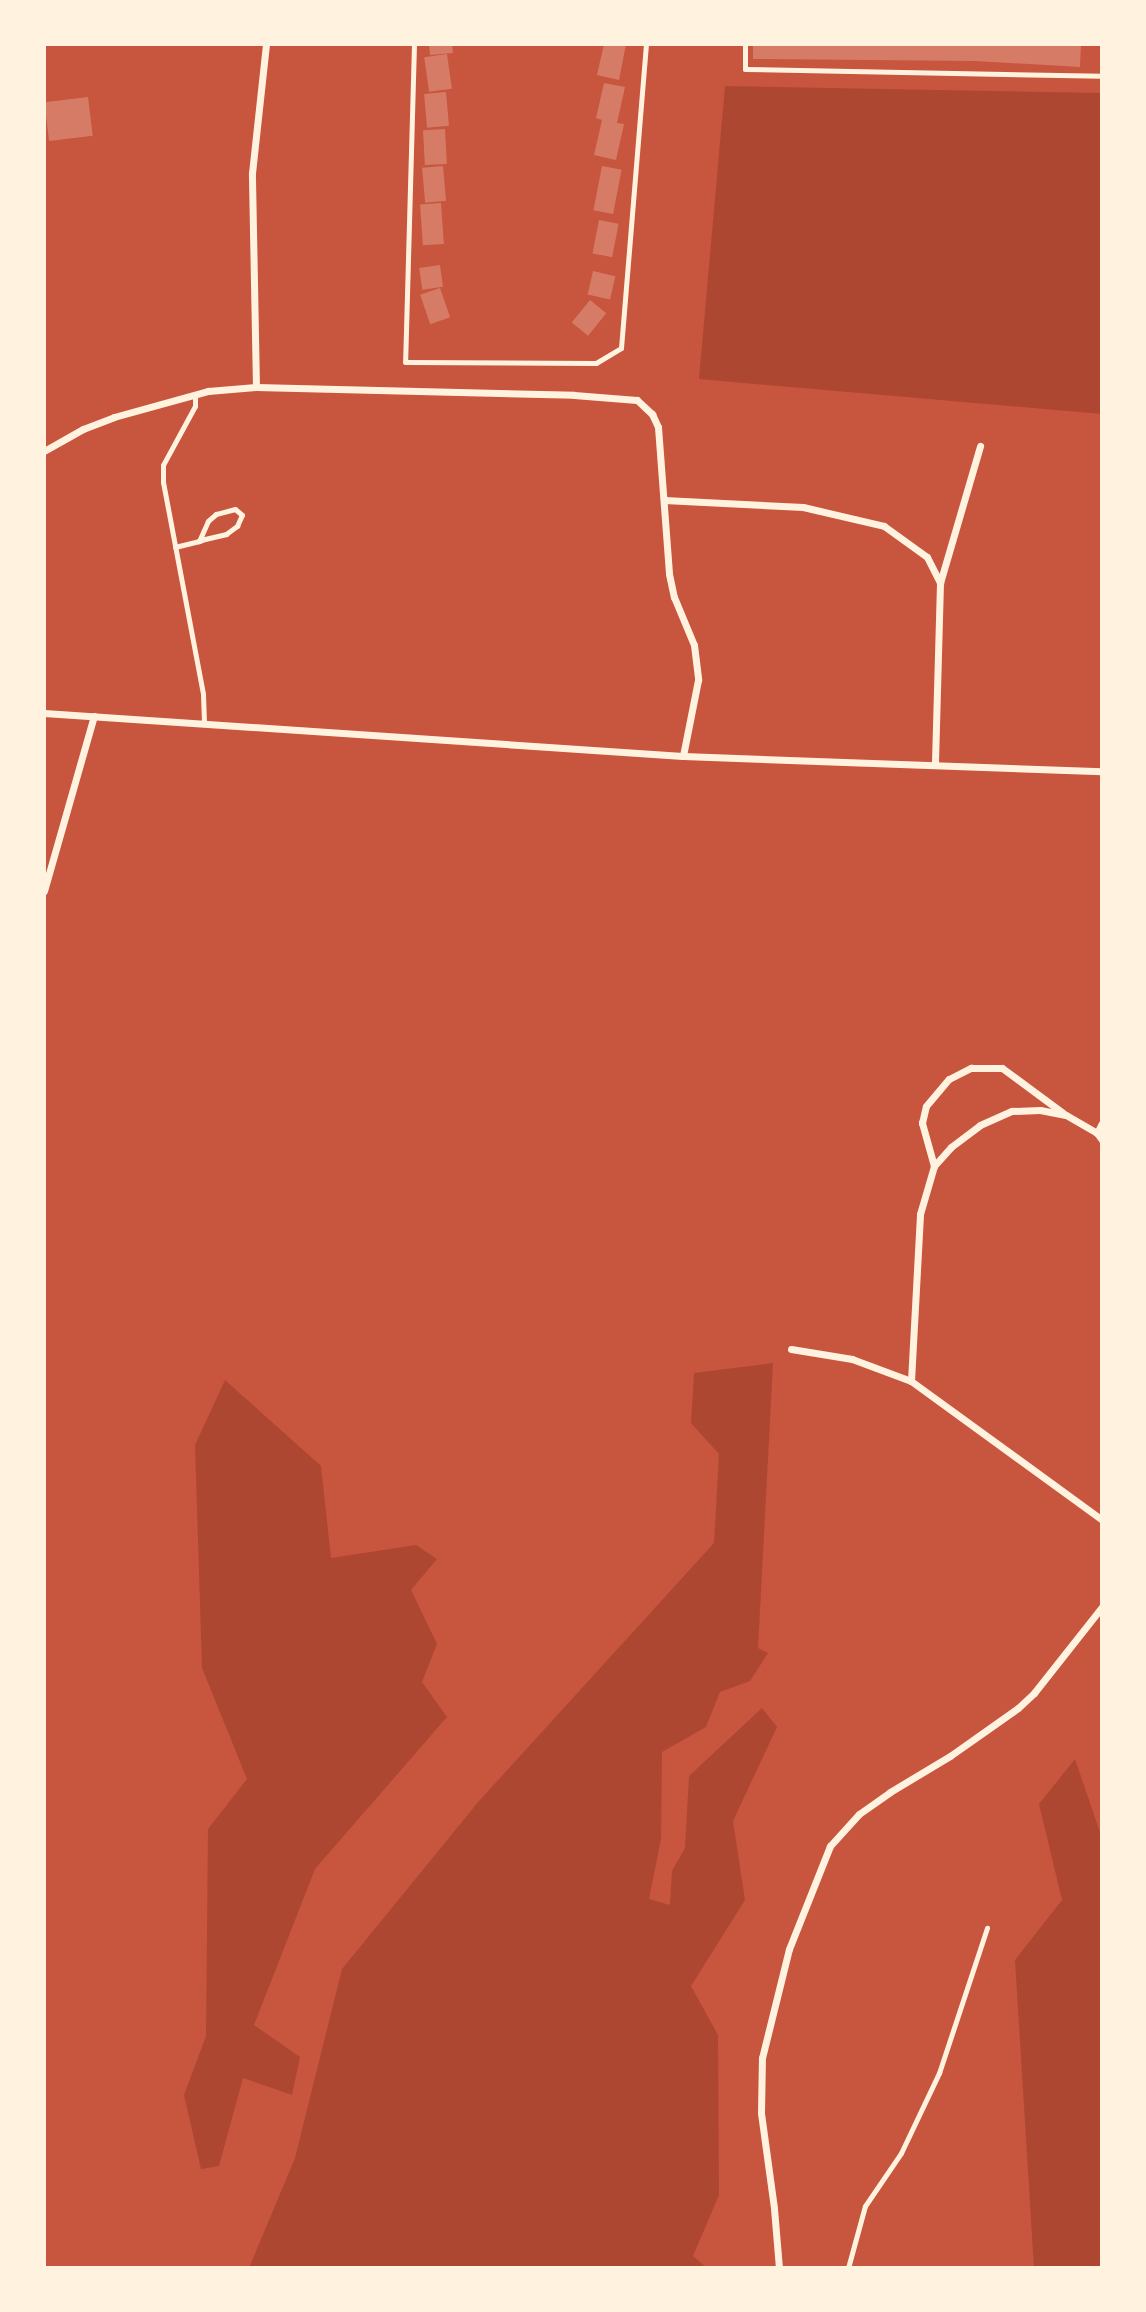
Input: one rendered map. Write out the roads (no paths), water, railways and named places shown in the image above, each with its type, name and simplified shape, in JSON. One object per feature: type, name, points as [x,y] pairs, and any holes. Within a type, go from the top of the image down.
[{"type":"street","points":[[256,387],[252,173],[266,44]]},
{"type":"street","points":[[44,452],[83,429],[114,417],[195,395],[256,387],[574,395],[637,400],[652,414],[658,427],[668,574],[674,597],[694,645],[698,681],[683,756]]},
{"type":"street","points":[[935,765],[940,583],[980,446]]},
{"type":"street","points":[[664,500],[803,507],[884,526],[927,557],[940,583]]},
{"type":"street","points":[[44,713],[683,756],[1102,771]]},
{"type":"street","points":[[44,891],[94,716]]},
{"type":"street","points":[[934,1166],[922,1123],[926,1106],[949,1079],[971,1068],[1002,1068],[1028,1084],[1066,1115],[1097,1133],[1102,1140]]},
{"type":"street","points":[[911,1381],[920,1214],[934,1166],[951,1147],[980,1125],[1012,1111],[1041,1110],[1066,1115]]},
{"type":"street","points":[[1097,1133],[1102,1123]]},
{"type":"street","points":[[791,1349],[852,1359],[911,1381],[1102,1520]]},
{"type":"street","points":[[779,2268],[761,2113],[762,2058],[789,1949],[830,1846],[859,1814],[950,1756],[1018,1708],[1034,1693],[1102,1607]]},
{"type":"lane","points":[[414,44],[405,362],[596,363],[621,348],[646,44]]},
{"type":"lane","points":[[744,44],[745,69],[1102,76]]},
{"type":"lane","points":[[195,395],[195,407],[163,465],[163,482],[203,694],[204,724]]},
{"type":"lane","points":[[175,547],[199,541],[226,534],[237,526],[242,515],[235,509],[216,514],[208,521],[199,541]]},
{"type":"lane","points":[[848,2268],[864,2206],[901,2153],[939,2073],[986,1928]]}]
